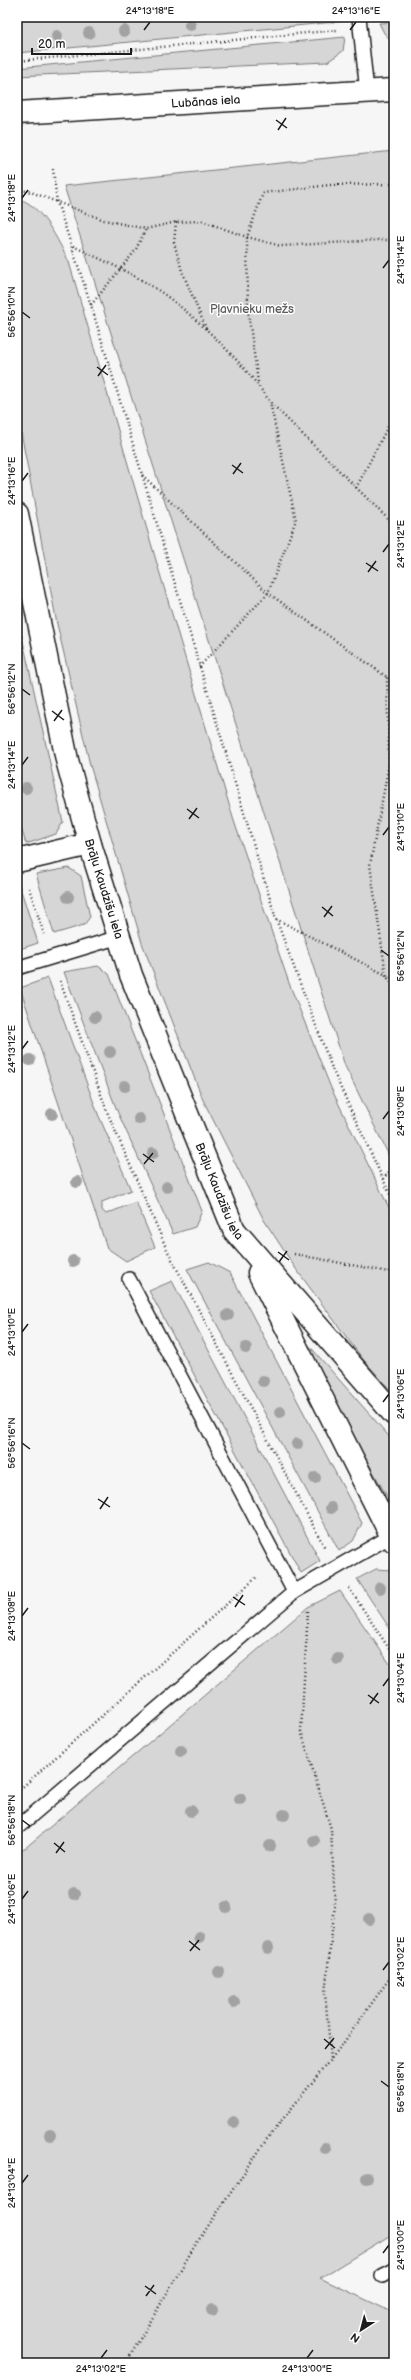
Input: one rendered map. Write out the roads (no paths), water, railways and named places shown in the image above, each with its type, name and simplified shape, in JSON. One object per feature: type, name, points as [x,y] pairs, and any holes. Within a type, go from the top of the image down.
[{"type":"street","name":"Lubānas iela","points":[[17,113],[394,90]]},
{"type":"street","name":"Brāļu Kaudzīšu iela","points":[[17,514],[67,760],[90,844],[140,998],[234,1230],[245,1245],[394,1414]]},
{"type":"street","points":[[18,861],[90,844]]},
{"type":"street","name":"Brāļu Kaudzīšu iela","points":[[245,1245],[393,1539]]},
{"type":"lane","points":[[359,20],[367,92]]},
{"type":"lane","points":[[17,968],[51,956],[119,937]]},
{"type":"lane","points":[[128,1279],[294,1592]]},
{"type":"lane","points":[[17,1828],[294,1592],[393,1539]]},
{"type":"park label","name":"Pļavnieku mežs","points":[[252,309]]}]
